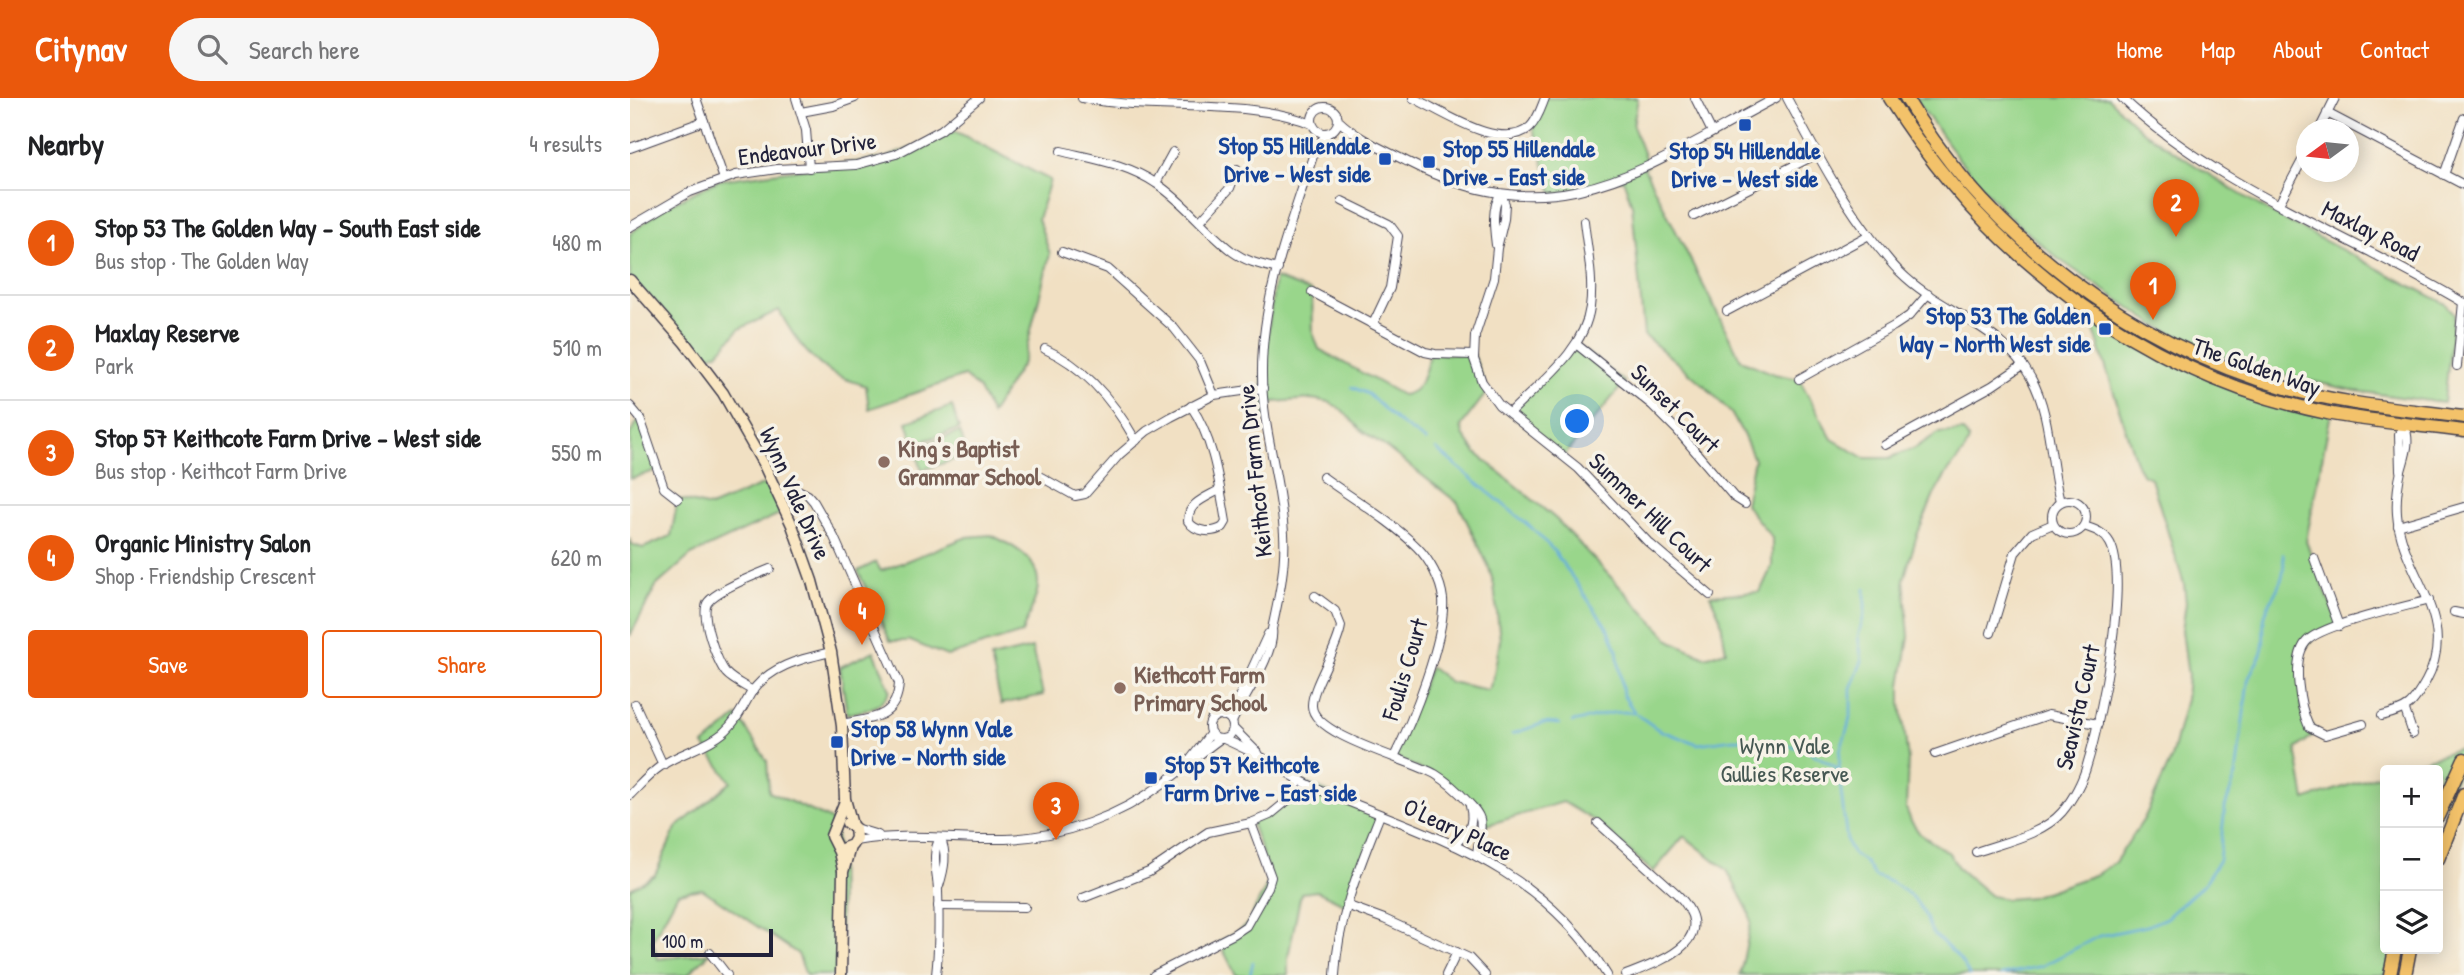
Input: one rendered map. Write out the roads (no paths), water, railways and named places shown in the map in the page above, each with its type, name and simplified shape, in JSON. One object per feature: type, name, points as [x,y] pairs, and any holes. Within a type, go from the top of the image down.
[{"type":"main road","name":"The Golden Way","points":[[1889,98],[1929,157],[1977,215],[2040,274],[2100,317],[2163,354],[2237,386],[2331,413],[2404,425],[2464,431]]},
{"type":"main road","name":"The Golden Way","points":[[1906,98],[1937,144],[1988,206],[2040,255],[2117,312],[2180,347],[2285,388],[2325,398],[2464,416]]},
{"type":"main road","name":"Wynn Vale Drive","points":[[631,279],[719,388],[779,495],[812,581],[831,652],[841,724],[845,799],[853,827]]},
{"type":"main road","points":[[2384,407],[2404,425],[2427,412]]},
{"type":"main road","points":[[2443,805],[2464,759]]},
{"type":"main road","points":[[2443,846],[2464,794]]},
{"type":"main road","name":"Wynn Vale Drive","points":[[837,824],[845,799]]},
{"type":"main road","points":[[841,975],[843,872],[831,836],[832,829],[844,822],[853,827],[857,835],[843,872]]},
{"type":"main road","points":[[835,845],[843,848],[853,844]]},
{"type":"main road","points":[[2390,975],[2394,954]]},
{"type":"main road","points":[[2405,975],[2409,954]]},
{"type":"street","points":[[696,98],[724,178]]},
{"type":"street","points":[[796,98],[806,130],[809,168]]},
{"type":"street","points":[[801,112],[833,106],[855,98]]},
{"type":"street","name":"Endeavour Drive","points":[[630,227],[690,192],[724,178],[755,171],[856,165],[896,154],[941,130],[971,101],[979,98]]},
{"type":"street","points":[[1082,98],[1109,102],[1222,100],[1260,104],[1295,113],[1331,109],[1354,135],[1443,179],[1501,194],[1546,195],[1594,188],[1633,173],[1776,98]]},
{"type":"street","points":[[1413,98],[1465,124],[1507,136],[1519,134],[1532,125],[1538,118],[1545,98]]},
{"type":"street","points":[[1695,98],[1712,132]]},
{"type":"street","points":[[1787,98],[1836,190],[1899,272],[1928,294],[1996,337],[2023,365],[2040,395],[2060,502]]},
{"type":"street","name":"Maxlay Road","points":[[2122,98],[2188,150],[2279,204],[2421,277],[2463,302]]},
{"type":"street","points":[[2325,119],[2335,98]]},
{"type":"street","points":[[1314,126],[1315,112]]},
{"type":"street","points":[[1295,113],[1321,133],[1354,135]]},
{"type":"street","points":[[2328,113],[2464,185]]},
{"type":"street","points":[[2444,175],[2464,118]]},
{"type":"street","points":[[1330,132],[1338,120]]},
{"type":"street","points":[[630,148],[704,121]]},
{"type":"street","name":"Keithcot Farm Drive","points":[[1314,126],[1317,147]]},
{"type":"street","name":"Keithcot Farm Drive","points":[[1223,716],[1239,697],[1272,629],[1283,570],[1281,508],[1265,421],[1262,360],[1266,321],[1278,269],[1317,147],[1330,132]]},
{"type":"street","points":[[1061,151],[1118,164],[1156,183],[1179,200],[1233,252],[1256,264],[1278,269]]},
{"type":"street","points":[[1156,183],[1173,152]]},
{"type":"street","points":[[1694,216],[1817,154]]},
{"type":"street","points":[[1200,221],[1230,188],[1237,169]]},
{"type":"street","points":[[2279,204],[2296,172]]},
{"type":"street","name":"Summer Hill Court","points":[[1501,194],[1504,219],[1494,278],[1475,336],[1474,355],[1482,382],[1494,400],[1578,468],[1648,542],[1710,595]]},
{"type":"street","points":[[1342,201],[1389,224],[1398,236],[1390,288],[1373,324]]},
{"type":"street","name":"Endeavour Drive","points":[[630,234],[643,220]]},
{"type":"street","points":[[1510,413],[1576,344],[1585,327],[1591,301],[1584,221]]},
{"type":"street","points":[[1727,311],[1869,235]]},
{"type":"street","points":[[1062,252],[1108,269],[1174,328],[1200,360],[1214,395]]},
{"type":"street","points":[[1312,292],[1425,352],[1474,355]]},
{"type":"street","points":[[1799,379],[1894,326],[1909,316],[1928,294]]},
{"type":"street","points":[[2457,366],[2463,302]]},
{"type":"street","name":"Sunset Court","points":[[1576,344],[1653,405],[1734,496],[1745,504]]},
{"type":"street","points":[[1045,349],[1064,358],[1101,390],[1136,441]]},
{"type":"street","points":[[1885,445],[1992,386],[2023,365]]},
{"type":"street","points":[[1041,477],[1075,496],[1085,494],[1119,455],[1191,406],[1214,395],[1263,388]]},
{"type":"street","points":[[630,406],[640,418],[664,488],[678,499]]},
{"type":"street","points":[[1191,406],[1202,422],[1210,446],[1226,522],[1223,527],[1211,532],[1192,527],[1188,522],[1190,510],[1219,491]]},
{"type":"street","points":[[2382,716],[2405,710],[2419,694],[2435,665],[2435,617],[2398,526],[2399,435],[2404,425]]},
{"type":"street","name":"Foulis Court","points":[[1322,477],[1418,547],[1434,570],[1443,598],[1440,629],[1431,663],[1394,757]]},
{"type":"street","points":[[779,495],[796,489],[808,495],[834,537],[899,683],[896,701],[888,711],[841,724]]},
{"type":"street","points":[[2064,500],[2078,502],[2086,513],[2084,526],[2073,534],[2060,532],[2053,524],[2054,508],[2064,500]]},
{"type":"street","points":[[2398,526],[2464,507]]},
{"type":"street","points":[[1991,633],[2015,553],[2032,533],[2053,524]]},
{"type":"street","name":"Seavista Court","points":[[1976,852],[2043,828],[2055,819],[2072,798],[2087,767],[2098,724],[2115,624],[2117,567],[2110,543],[2101,532],[2084,526]]},
{"type":"street","points":[[2314,558],[2339,626]]},
{"type":"street","points":[[753,691],[726,673],[710,637],[705,611],[707,602],[714,597],[735,584],[770,569]]},
{"type":"street","points":[[1315,596],[1335,611],[1341,626],[1314,696],[1312,710],[1316,718],[1337,734],[1434,773],[1450,783],[1476,811],[1480,820],[1477,856]]},
{"type":"street","points":[[2363,724],[2325,735],[2309,727],[2302,712],[2298,692],[2304,644],[2318,634],[2339,626],[2429,600]]},
{"type":"street","points":[[2454,612],[2464,614]]},
{"type":"street","name":"Keithcot Farm Drive","points":[[1232,725],[1263,664],[1273,635],[1272,629]]},
{"type":"street","points":[[630,795],[663,765],[707,744],[724,732],[738,716],[753,691],[775,671],[800,659],[831,652]]},
{"type":"street","points":[[635,704],[663,765]]},
{"type":"street","points":[[2405,710],[2413,734]]},
{"type":"street","points":[[1935,754],[2048,715],[2098,724]]},
{"type":"street","points":[[853,827],[884,836],[1020,838],[1082,825],[1134,803],[1231,733],[1232,725],[1223,716],[1211,721],[1211,733],[1186,765]]},
{"type":"street","name":"O'Leary Place","points":[[1232,725],[1262,757]]},
{"type":"street","points":[[1211,733],[1222,739]]},
{"type":"street","name":"O'Leary Place","points":[[1222,739],[1262,757],[1300,780],[1477,856],[1519,880],[1552,906],[1584,941],[1607,975]]},
{"type":"street","points":[[1083,898],[1149,872],[1208,832],[1251,824],[1279,809],[1300,780]]},
{"type":"street","points":[[1453,845],[1469,830],[1472,817],[1469,803]]},
{"type":"street","points":[[1335,975],[1346,905],[1380,815]]},
{"type":"street","points":[[1598,823],[1686,902],[1691,914],[1691,932],[1680,951],[1626,975]]},
{"type":"street","points":[[1154,975],[1247,926],[1271,877],[1251,824]]},
{"type":"street","points":[[853,844],[884,836]]},
{"type":"street","points":[[936,975],[938,889],[935,847],[940,838]]},
{"type":"street","points":[[1346,905],[1384,919],[1469,958],[1485,975]]},
{"type":"street","points":[[938,906],[1025,906]]},
{"type":"street","points":[[1446,975],[1457,952]]},
{"type":"street","points":[[710,953],[727,975]]},
{"type":"waterway","points":[[1352,387],[1368,394],[1397,421],[1426,441]]},
{"type":"waterway","points":[[1436,449],[1533,529],[1554,551],[1609,630],[1617,650],[1623,695],[1635,713],[1659,730],[1698,744],[1733,739],[1774,741],[1806,750],[1836,767],[1839,774]]},
{"type":"waterway","points":[[2001,975],[2042,966],[2099,936],[2147,926],[2166,918],[2204,884],[2219,860],[2225,807],[2236,775],[2248,681],[2262,651],[2265,617],[2282,578],[2283,554]]},
{"type":"waterway","points":[[1865,588],[1865,612],[1858,636],[1862,661],[1851,688],[1851,717],[1840,751],[1839,774],[1847,842],[1852,853],[1865,862],[1874,876],[1896,885],[1910,895],[1925,915],[1932,932],[1958,958],[1969,975]]},
{"type":"waterway","points":[[1572,722],[1610,713],[1633,713]]},
{"type":"waterway","points":[[1512,734],[1544,723],[1560,724]]},
{"type":"waterway","points":[[1250,975],[1253,962]]},
{"type":"place","name":"Stop 54 Hillendale Drive - West side","points":[[1745,125]]},
{"type":"place","name":"Stop 55 Hillendale Drive - West side","points":[[1385,159]]},
{"type":"place","name":"Stop 55 Hillendale Drive - East side","points":[[1429,162]]},
{"type":"place","name":"Maxlay Reserve","points":[[2176,237]]},
{"type":"place","name":"Stop 53 The Golden Way - South East side","points":[[2153,320]]},
{"type":"place","name":"Stop 53 The Golden Way - North West side","points":[[2105,329]]},
{"type":"place","name":"King's Baptist Grammar School","points":[[884,462]]},
{"type":"place","name":"Organic Ministry Salon","points":[[862,645]]},
{"type":"place","name":"Kiethcott Farm Primary School","points":[[1120,688]]},
{"type":"place","name":"Stop 58 Wynn Vale Drive - North side","points":[[837,742]]},
{"type":"place","name":"Stop 57 Keithcote Farm Drive - East side","points":[[1151,778]]},
{"type":"place","name":"Stop 57 Keithcote Farm Drive - West side","points":[[1056,840]]},
{"type":"park label","name":"Wynn Vale Gullies Reserve","points":[[1785,759]]}]
